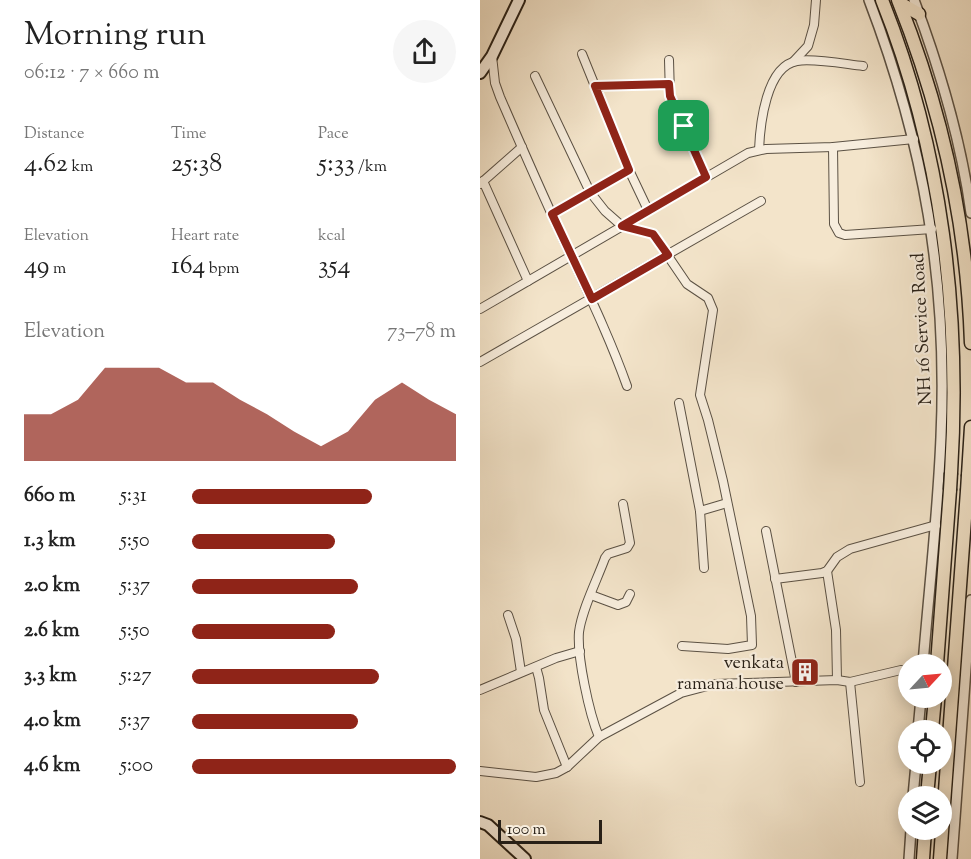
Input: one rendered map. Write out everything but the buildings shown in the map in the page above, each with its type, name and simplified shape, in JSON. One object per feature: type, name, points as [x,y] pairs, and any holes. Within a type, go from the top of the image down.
[{"type":"highway","points":[[882,0],[913,87],[930,159],[940,211],[953,329],[951,473],[938,654]]},
{"type":"highway","points":[[899,1],[919,14]]},
{"type":"highway","points":[[899,1],[934,101],[947,150],[967,275],[971,343]]},
{"type":"highway","points":[[940,859],[969,483],[971,427]]},
{"type":"highway","points":[[922,859],[924,840]]},
{"type":"main road","points":[[480,73],[492,56],[519,0]]},
{"type":"main road","points":[[483,821],[525,859]]},
{"type":"street","points":[[759,150],[760,128],[771,86],[780,72],[808,46],[814,25],[816,0]]},
{"type":"street","name":"NH 16 Service Road","points":[[869,0],[888,48],[914,139],[932,229],[938,286],[942,372],[941,437],[936,525],[924,654]]},
{"type":"street","points":[[914,0],[950,114],[971,213]]},
{"type":"street","points":[[582,54],[629,170],[648,210]]},
{"type":"street","points":[[492,56],[495,83],[613,347],[627,386]]},
{"type":"street","points":[[669,60],[670,96],[706,177]]},
{"type":"street","points":[[794,61],[863,66]]},
{"type":"street","points":[[535,76],[590,192],[605,211],[622,226],[653,234],[687,284],[708,298],[713,310],[700,390],[751,616],[752,645],[728,649],[682,646]]},
{"type":"street","points":[[595,86],[669,84]]},
{"type":"street","points":[[480,309],[748,153],[759,150],[833,147],[914,139]]},
{"type":"street","points":[[522,147],[482,182],[528,281]]},
{"type":"street","points":[[833,147],[834,224],[839,233],[845,235],[932,229]]},
{"type":"street","points":[[552,214],[629,170]]},
{"type":"street","points":[[480,362],[761,201]]},
{"type":"street","points":[[679,403],[700,511],[704,568]]},
{"type":"street","points":[[938,482],[969,483]]},
{"type":"street","points":[[700,511],[727,503]]},
{"type":"street","points":[[599,737],[594,726],[580,651],[579,633],[605,558],[608,554],[629,546],[623,504]]},
{"type":"street","points":[[837,680],[836,630],[827,571],[837,557],[850,549],[936,525]]},
{"type":"street","points":[[766,531],[796,682]]},
{"type":"street","points":[[775,579],[827,571]]},
{"type":"street","points":[[591,595],[618,605],[626,602],[630,594]]},
{"type":"street","points":[[952,859],[971,600]]},
{"type":"street","points":[[508,615],[516,639],[521,672]]},
{"type":"street","points":[[480,690],[556,658],[580,651]]},
{"type":"street","points":[[536,667],[544,710],[567,767]]},
{"type":"street","points":[[480,771],[536,777],[556,773],[567,767],[599,737],[681,693],[715,684],[850,681],[898,671]]},
{"type":"street","points":[[850,681],[860,782]]},
{"type":"street","points":[[909,859],[910,840]]},
{"type":"place","name":"venkata ramana house","points":[[805,672]]},
{"type":"route","points":[[669,84],[670,96],[684,126],[706,177],[622,226],[653,234],[668,255],[592,299],[552,214],[629,170],[595,86],[669,84]]}]
